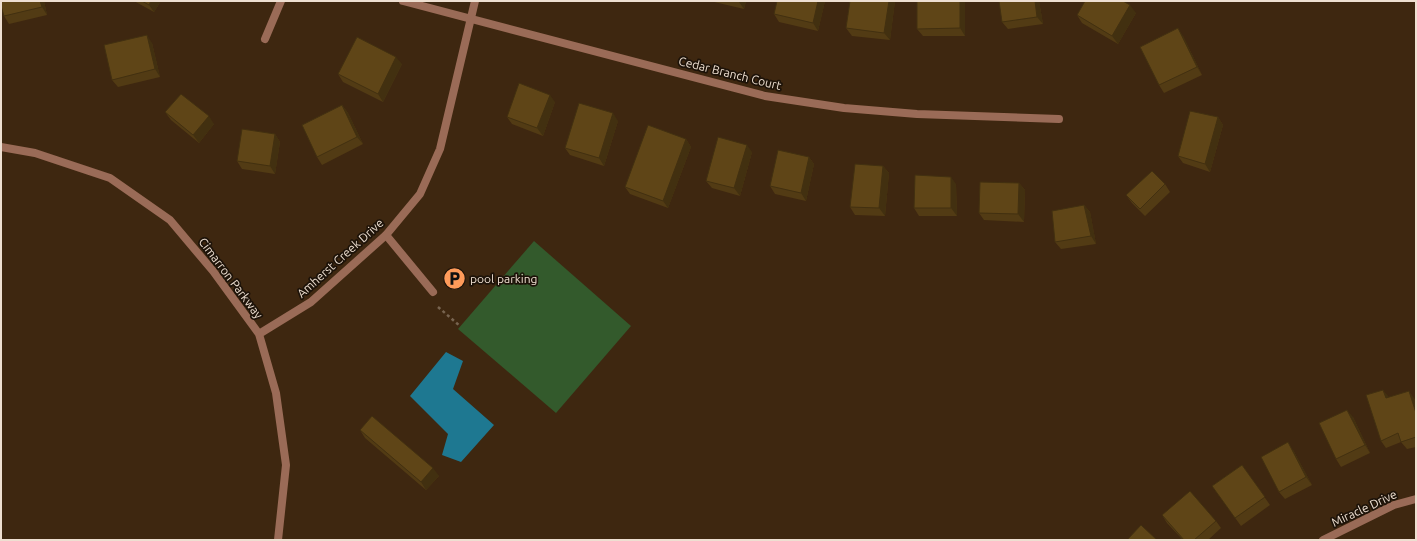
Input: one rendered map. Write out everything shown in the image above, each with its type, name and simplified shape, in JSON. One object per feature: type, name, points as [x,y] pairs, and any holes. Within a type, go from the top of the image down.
[{"type":"street","points":[[265,39],[281,1]]},
{"type":"street","name":"Cedar Branch Court","points":[[403,1],[649,64],[765,96],[844,108],[917,114],[1059,118]]},
{"type":"street","name":"Amherst Creek Drive","points":[[259,334],[311,302],[386,235],[420,194],[440,149],[475,1]]},
{"type":"street","name":"Cimarron Parkway","points":[[1,147],[34,153],[110,178],[170,220],[213,270],[259,334],[276,393],[286,465],[278,540]]},
{"type":"street","points":[[386,235],[433,292]]},
{"type":"street","name":"Miracle Drive","points":[[1323,540],[1394,505],[1416,498]]},
{"type":"path","points":[[448,316],[460,326]]},
{"type":"green space","points":[[534,241],[631,326],[556,413],[458,329]]},
{"type":"water","points":[[446,352],[463,361],[453,389],[494,425],[461,462],[442,455],[448,434],[410,396]]},
{"type":"building","points":[[1,1],[40,1],[42,7],[4,16]]},
{"type":"building","points":[[142,1],[151,1],[149,5]]},
{"type":"building","points":[[777,1],[818,1],[813,23],[774,14]]},
{"type":"building","points":[[850,1],[889,1],[884,33],[846,28]]},
{"type":"building","points":[[917,1],[960,1],[960,28],[917,29]]},
{"type":"building","points":[[999,1],[1035,1],[1037,17],[1002,22]]},
{"type":"building","points":[[1085,1],[1123,1],[1130,5],[1112,36],[1077,15]]},
{"type":"building","points":[[1178,28],[1197,67],[1159,85],[1140,47]]},
{"type":"building","points":[[147,35],[155,69],[112,80],[104,45]]},
{"type":"building","points":[[357,37],[396,57],[378,94],[338,74]]},
{"type":"building","points":[[519,83],[550,95],[537,128],[507,117]]},
{"type":"building","points":[[181,94],[209,116],[193,135],[165,112]]},
{"type":"building","points":[[579,103],[613,113],[599,158],[565,148]]},
{"type":"building","points":[[342,105],[357,137],[317,157],[302,125]]},
{"type":"building","points":[[1190,111],[1218,117],[1205,164],[1178,156]]},
{"type":"building","points":[[648,125],[686,139],[663,201],[625,187]]},
{"type":"building","points":[[242,129],[275,134],[270,166],[237,161]]},
{"type":"building","points":[[718,137],[747,145],[734,188],[706,181]]},
{"type":"building","points":[[778,150],[809,157],[801,193],[770,186]]},
{"type":"building","points":[[855,164],[883,166],[879,208],[850,207]]},
{"type":"building","points":[[1152,171],[1165,184],[1140,209],[1126,195]]},
{"type":"building","points":[[915,175],[951,177],[951,208],[914,208]]},
{"type":"building","points":[[980,182],[1019,183],[1018,214],[979,213]]},
{"type":"building","points":[[1084,205],[1091,236],[1055,242],[1052,211]]},
{"type":"building","points":[[1383,390],[1386,398],[1409,391],[1416,413],[1416,437],[1401,442],[1398,433],[1381,441],[1366,395]]},
{"type":"building","points":[[1347,410],[1365,445],[1336,459],[1319,423]]},
{"type":"building","points":[[372,416],[433,468],[421,482],[360,430]]},
{"type":"building","points":[[1288,442],[1306,477],[1279,492],[1261,457]]},
{"type":"building","points":[[1242,465],[1265,497],[1235,518],[1212,486]]},
{"type":"building","points":[[1190,491],[1216,521],[1194,540],[1184,540],[1162,515]]},
{"type":"building","points":[[1141,525],[1157,540],[1127,540]]},
{"type":"place","name":"pool parking","points":[[454,278]]}]
